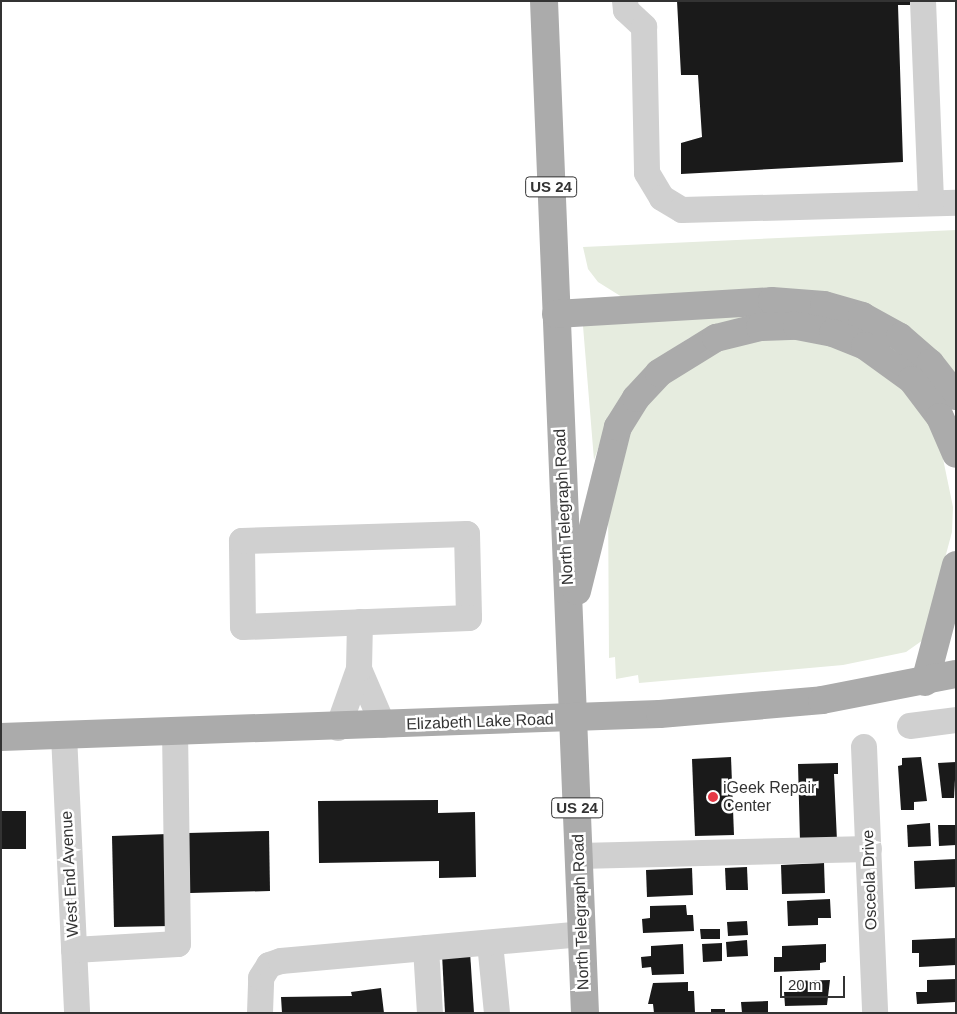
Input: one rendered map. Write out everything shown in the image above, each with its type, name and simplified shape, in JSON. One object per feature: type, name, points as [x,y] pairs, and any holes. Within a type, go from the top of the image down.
[{"type":"main road","name":"North Telegraph Road","points":[[544,1],[585,1013]]},
{"type":"main road","points":[[556,314],[772,301],[824,305],[862,316],[900,337],[930,363],[956,396]]},
{"type":"main road","points":[[570,624],[618,428],[636,398],[660,373],[716,338],[760,327],[797,326],[833,333],[865,346],[912,380],[940,417],[956,454]]},
{"type":"main road","points":[[925,682],[956,565]]},
{"type":"main road","name":"Elizabeth Lake Road","points":[[1,737],[338,728],[383,724],[573,719],[791,704],[925,682],[956,674]]},
{"type":"street","points":[[625,1],[626,10],[644,27],[647,174],[662,198],[682,210],[944,203],[924,1]]},
{"type":"street","points":[[467,534],[469,618],[360,622],[243,627],[242,541],[467,534]]},
{"type":"street","points":[[338,728],[359,670],[360,622]]},
{"type":"street","points":[[359,670],[383,724]]},
{"type":"street","points":[[910,726],[956,720]]},
{"type":"street","points":[[74,950],[178,944],[175,732]]},
{"type":"street","name":"West End Avenue","points":[[64,735],[77,1013]]},
{"type":"street","name":"Osceola Drive","points":[[864,747],[875,1013]]},
{"type":"street","points":[[579,856],[869,849]]},
{"type":"street","points":[[260,1013],[261,978],[269,966],[281,961],[582,934]]},
{"type":"street","points":[[490,943],[497,1013]]},
{"type":"street","points":[[426,948],[430,1013]]},
{"type":"shaded area","points":[[956,230],[956,383],[900,327],[622,297],[598,282],[588,269],[583,247]]},
{"type":"shaded area","points":[[791,309],[840,318],[909,357],[886,349],[721,324],[689,338],[662,356],[601,440],[594,460],[583,326]]},
{"type":"shaded area","points":[[762,336],[831,343],[858,354],[903,387],[923,414],[941,449],[953,507],[952,532],[923,640],[906,652],[843,665],[639,683],[638,675],[616,679],[615,657],[609,658],[608,497],[619,442],[654,390],[701,354]]},
{"type":"building","points":[[677,1],[910,1],[910,5],[898,5],[903,162],[681,174],[681,143],[702,137],[698,75],[681,75]]},
{"type":"building","name":"iGeek Repair Center","points":[[731,757],[734,835],[695,836],[692,759]]},
{"type":"building","points":[[921,757],[927,801],[914,802],[914,810],[901,810],[898,766],[902,765],[902,758]]},
{"type":"building","points":[[956,762],[954,798],[942,798],[938,763]]},
{"type":"building","points":[[838,763],[838,774],[834,774],[837,841],[800,842],[798,764]]},
{"type":"building","points":[[438,800],[438,813],[475,812],[476,877],[439,878],[439,861],[319,863],[318,801]]},
{"type":"building","points":[[1,811],[26,811],[26,849],[1,849]]},
{"type":"building","points":[[930,823],[931,846],[908,847],[907,825]]},
{"type":"building","points":[[938,825],[956,825],[956,845],[939,846]]},
{"type":"building","points":[[269,831],[270,891],[190,893],[188,833]]},
{"type":"building","points":[[168,834],[171,926],[114,927],[112,836]]},
{"type":"building","points":[[956,859],[956,887],[915,889],[914,861]]},
{"type":"building","points":[[824,863],[825,893],[782,894],[781,865]]},
{"type":"building","points":[[747,867],[748,890],[726,890],[725,868]]},
{"type":"building","points":[[692,868],[693,895],[647,897],[646,870]]},
{"type":"building","points":[[830,899],[831,918],[818,918],[818,925],[788,926],[787,901]]},
{"type":"building","points":[[686,905],[687,915],[693,915],[694,931],[643,933],[642,919],[650,918],[650,906]]},
{"type":"building","points":[[747,921],[748,935],[728,936],[727,922]]},
{"type":"building","points":[[700,929],[720,929],[720,939],[701,939]]},
{"type":"building","points":[[956,938],[956,965],[919,967],[919,953],[912,953],[912,940]]},
{"type":"building","points":[[747,940],[748,956],[727,957],[726,942]]},
{"type":"building","points":[[722,943],[722,961],[703,962],[702,944]]},
{"type":"building","points":[[683,944],[684,974],[652,975],[651,967],[642,968],[641,957],[651,956],[651,946]]},
{"type":"building","points":[[826,944],[826,962],[820,963],[820,970],[774,972],[774,957],[782,957],[782,946]]},
{"type":"building","points":[[470,952],[474,1013],[445,1013],[442,954]]},
{"type":"building","points":[[956,979],[956,1002],[917,1004],[916,992],[927,992],[927,980]]},
{"type":"building","points":[[830,980],[827,1005],[785,1006],[784,992],[791,992],[790,981]]},
{"type":"building","points":[[688,982],[688,991],[694,991],[695,1013],[654,1013],[653,1004],[648,1004],[653,983]]},
{"type":"building","points":[[381,988],[384,1013],[282,1013],[281,997],[352,996],[351,992]]},
{"type":"building","points":[[768,1001],[768,1013],[742,1013],[741,1002]]},
{"type":"building","points":[[711,1009],[725,1009],[725,1013],[711,1013]]},
{"type":"place","name":"iGeek Repair Center","points":[[713,797]]}]
